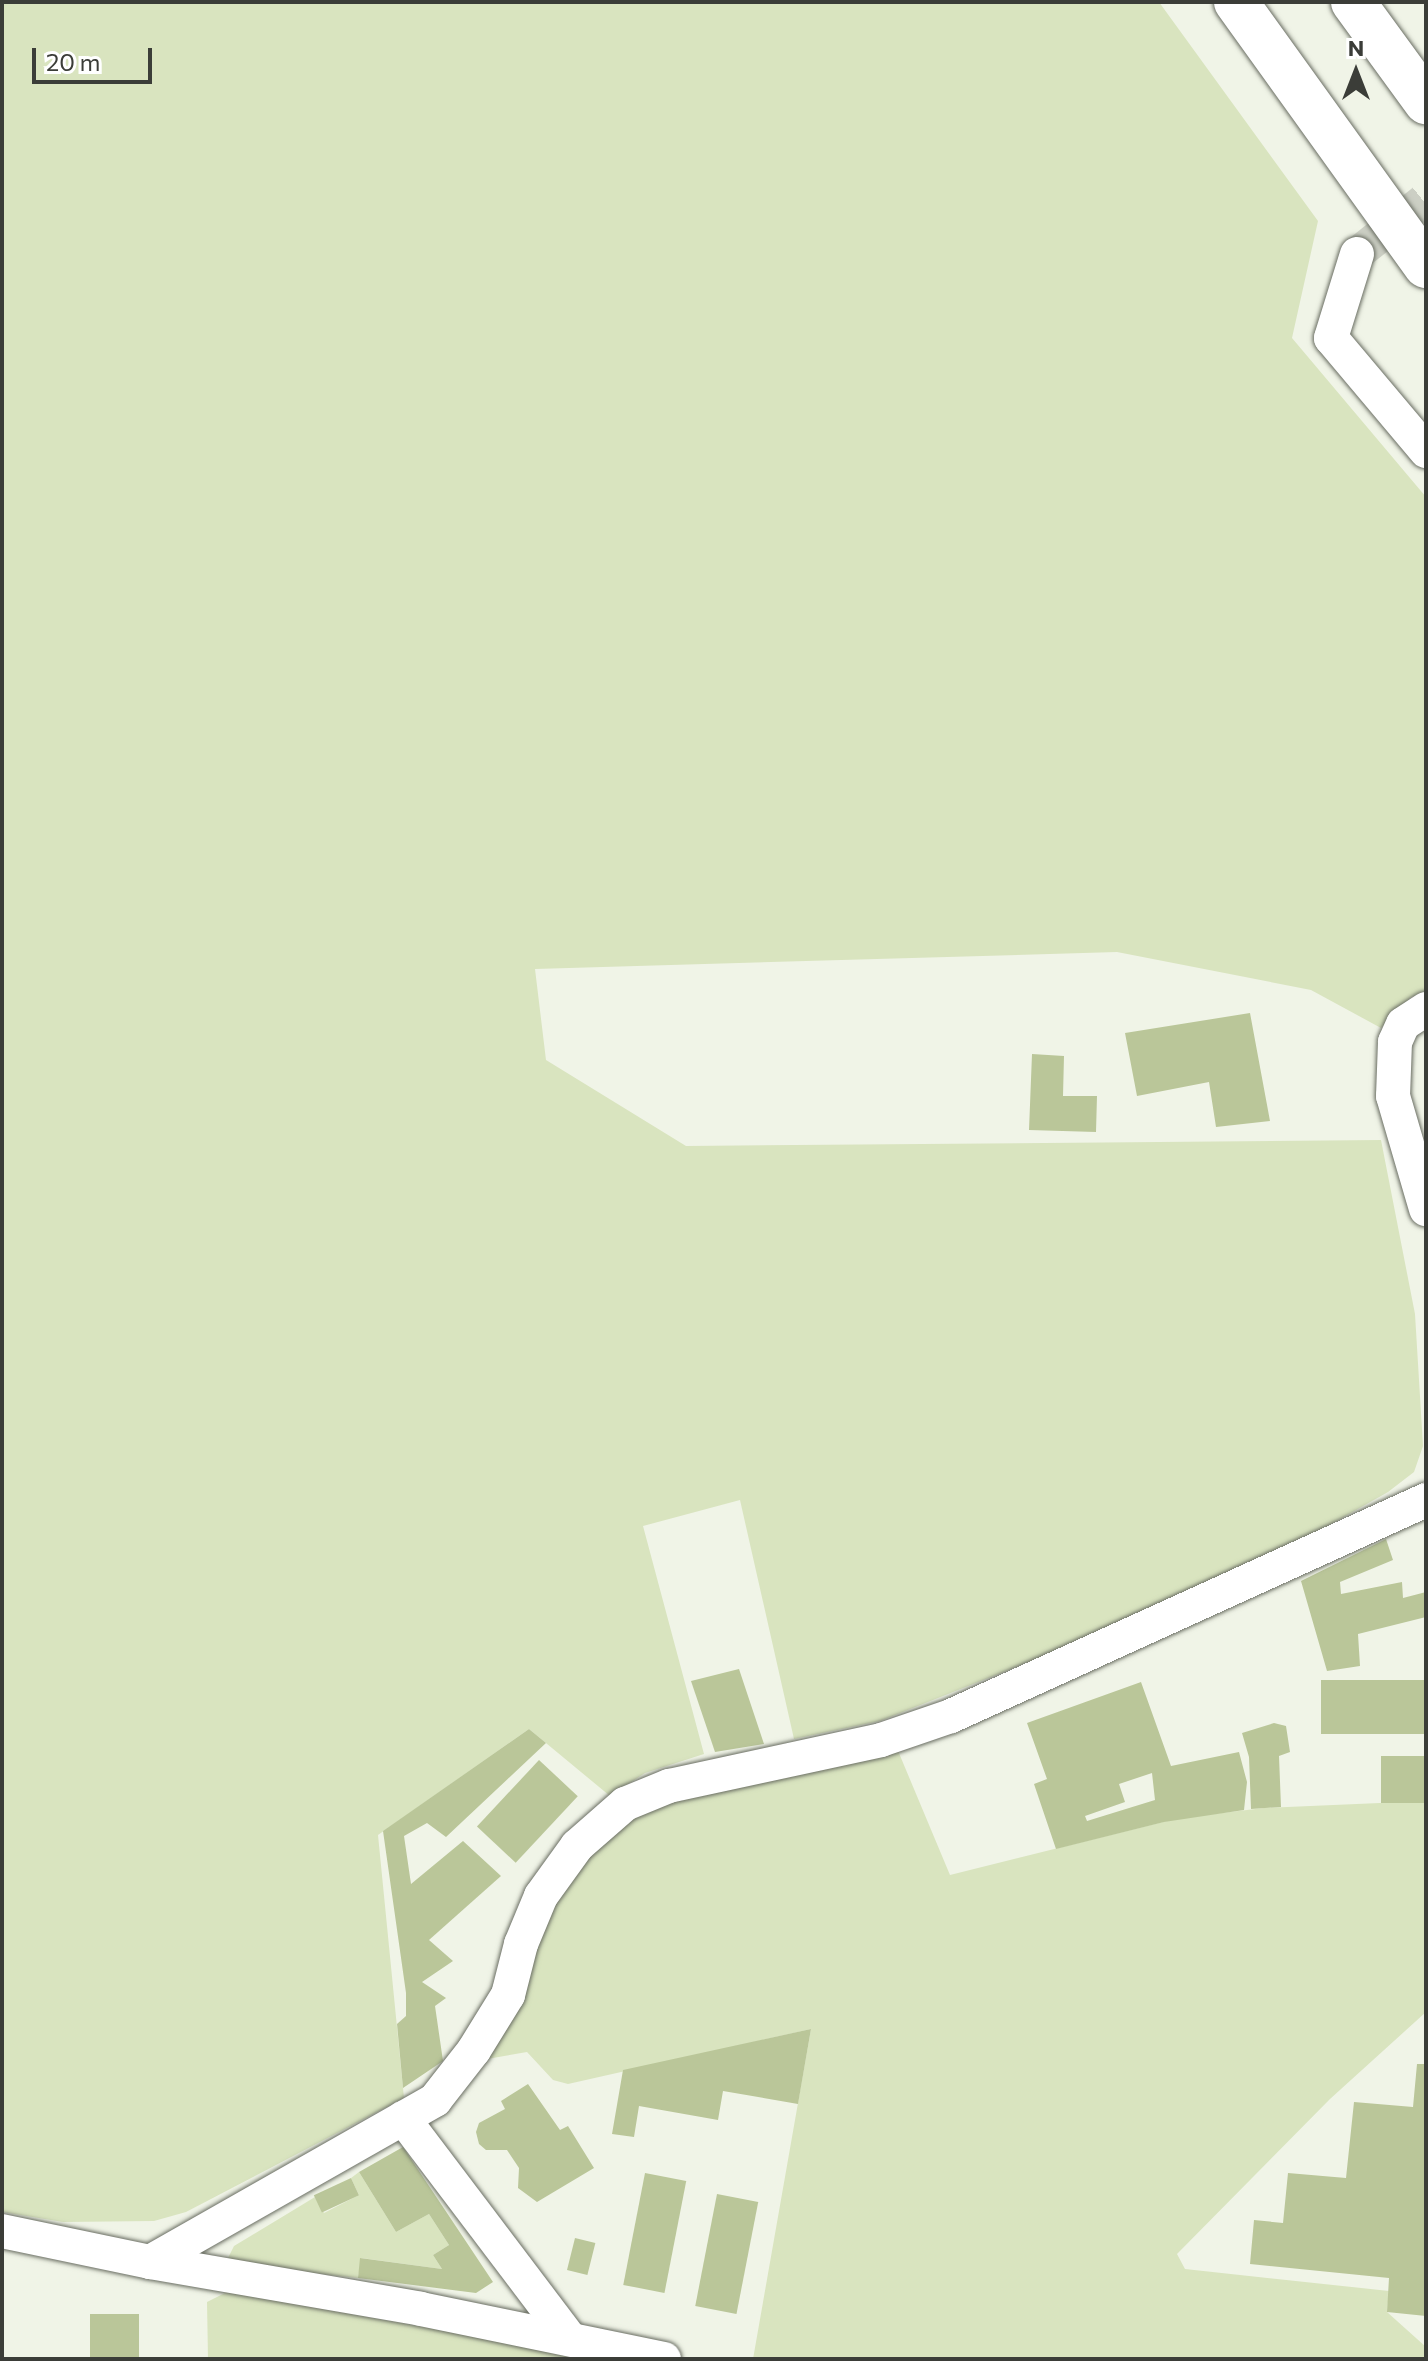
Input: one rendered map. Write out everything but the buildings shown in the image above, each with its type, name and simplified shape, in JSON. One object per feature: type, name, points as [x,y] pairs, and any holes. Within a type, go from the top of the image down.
[{"type":"highway","points":[[1236,2],[1426,266]]},
{"type":"highway","points":[[1353,2],[1426,102]]},
{"type":"street","points":[[1357,254],[1331,338],[1426,451]]},
{"type":"street","points":[[1426,1009],[1403,1024],[1395,1042],[1393,1096],[1426,1209]]},
{"type":"street","points":[[150,2262],[435,2100],[474,2050],[508,1995],[521,1944],[541,1896],[577,1846],[625,1804],[669,1786],[881,1740],[951,1716],[1426,1500]]},
{"type":"street","points":[[403,2118],[570,2339]]},
{"type":"street","points":[[2,2231],[664,2359]]},
{"type":"green space","points":[[2,2],[1159,2],[1318,221],[1292,338],[1426,497],[1426,993],[1411,997],[1381,1028],[1311,990],[1117,952],[535,969],[546,1060],[686,1146],[1381,1140],[1415,1314],[1423,1446],[1414,1472],[1388,1492],[1225,1584],[880,1721],[794,1739],[740,1500],[643,1526],[704,1754],[645,1773],[610,1796],[529,1729],[378,1835],[404,2098],[186,2212],[154,2221],[63,2222],[2,2212]]},
{"type":"green space","points":[[896,1746],[950,1875],[1179,1818],[1264,1808],[1426,1801],[1426,2012],[1330,2099],[1177,2254],[1185,2269],[1389,2291],[1387,2312],[1426,2347],[1426,2359],[753,2359],[811,2029],[568,2084],[553,2080],[527,2052],[487,2059],[537,1938],[575,1866],[633,1815],[671,1799]]},
{"type":"green space","points":[[359,2172],[396,2232],[429,2214],[449,2245],[433,2255],[442,2269],[361,2258],[358,2278],[242,2266],[228,2258],[234,2246],[315,2197],[324,2213],[359,2195],[351,2178]]},
{"type":"green space","points":[[227,2292],[593,2359],[208,2359],[207,2302]]},
{"type":"tunnel","points":[[1357,254],[1426,199]]}]
